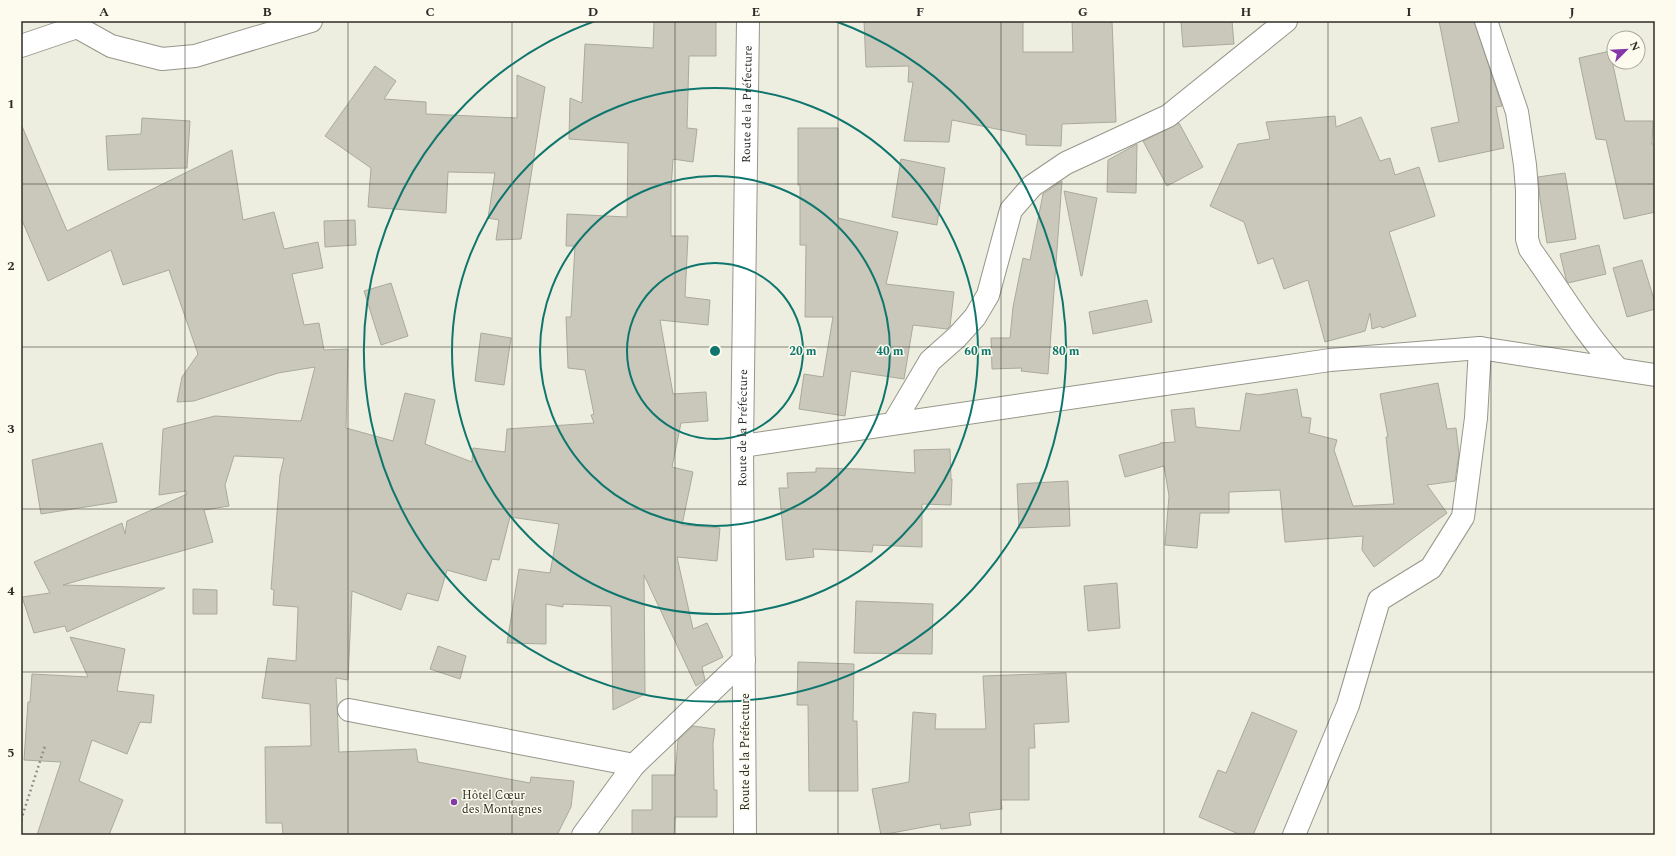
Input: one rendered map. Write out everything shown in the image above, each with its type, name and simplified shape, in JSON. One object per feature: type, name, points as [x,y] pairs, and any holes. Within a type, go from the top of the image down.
[{"type":"street","points":[[21,46],[76,24],[111,46],[162,59],[195,56],[311,21]]},
{"type":"street","name":"Route de la Préfecture","points":[[745,835],[742,446],[748,21]]},
{"type":"street","points":[[894,422],[930,361],[957,337],[975,317],[988,294],[1011,210],[1032,186],[1066,163],[1168,116],[1286,21]]},
{"type":"street","points":[[1486,21],[1512,98],[1519,127],[1527,190],[1528,239],[1530,249],[1586,331],[1600,350],[1618,369]]},
{"type":"street","points":[[742,446],[894,422],[1330,360],[1480,348],[1655,375]]},
{"type":"street","points":[[1294,835],[1348,705],[1379,600],[1432,568],[1463,517],[1476,418],[1480,348]]},
{"type":"street","points":[[583,835],[634,765],[744,660]]},
{"type":"street","points":[[349,710],[634,765]]},
{"type":"path","points":[[21,820],[44,746]]},
{"type":"building","points":[[654,21],[716,21],[716,56],[689,56],[687,128],[697,129],[693,162],[673,159],[671,189],[671,236],[688,236],[685,297],[710,300],[708,325],[660,320],[673,394],[706,392],[708,421],[681,423],[672,467],[693,472],[682,525],[720,528],[717,561],[677,557],[693,629],[707,623],[723,657],[702,667],[705,680],[696,686],[644,575],[645,694],[613,710],[611,606],[563,604],[563,607],[546,604],[546,644],[507,643],[519,569],[550,573],[559,524],[510,517],[499,560],[492,559],[486,581],[447,570],[438,601],[407,593],[401,610],[352,591],[348,680],[336,678],[339,752],[416,749],[418,762],[530,783],[531,777],[574,781],[571,807],[557,835],[283,835],[282,823],[266,823],[265,747],[311,746],[310,704],[262,698],[268,658],[296,661],[298,607],[273,605],[274,590],[271,589],[280,475],[284,458],[234,456],[225,485],[229,506],[204,510],[213,542],[63,585],[165,588],[67,632],[65,626],[34,633],[22,597],[50,593],[34,562],[122,523],[125,534],[127,521],[187,494],[186,491],[159,495],[163,429],[215,416],[301,421],[315,367],[278,373],[194,401],[177,402],[182,377],[198,354],[169,270],[123,285],[111,250],[48,281],[21,218],[21,124],[67,231],[232,150],[243,220],[274,212],[284,249],[318,242],[323,268],[292,274],[304,325],[319,323],[324,350],[348,349],[346,428],[393,441],[405,393],[435,400],[425,444],[472,462],[473,448],[505,452],[507,429],[594,423],[591,415],[594,414],[585,370],[568,368],[566,317],[571,317],[575,246],[566,246],[567,214],[627,217],[628,143],[569,139],[570,98],[582,103],[585,44],[653,48]]},
{"type":"building","points":[[864,21],[1023,21],[1023,52],[1073,52],[1072,21],[1112,21],[1116,122],[1062,124],[1061,146],[1026,145],[1026,135],[952,120],[949,142],[904,141],[913,82],[908,82],[909,66],[866,67]]},
{"type":"building","points":[[1181,21],[1232,21],[1234,44],[1183,47]]},
{"type":"building","points":[[1439,21],[1474,21],[1502,106],[1496,107],[1504,148],[1439,162],[1431,128],[1459,122]]},
{"type":"building","points":[[1606,52],[1606,70],[1614,70],[1625,121],[1653,121],[1652,144],[1655,144],[1655,212],[1624,219],[1606,140],[1596,139],[1579,58]]},
{"type":"building","points":[[375,66],[396,81],[384,99],[426,102],[426,114],[517,118],[517,75],[545,87],[521,239],[496,240],[499,220],[488,218],[495,173],[448,172],[446,213],[368,207],[371,168],[325,136]]},
{"type":"building","points":[[1335,116],[1336,127],[1361,117],[1380,161],[1390,158],[1395,175],[1419,167],[1435,216],[1389,232],[1416,316],[1382,328],[1381,326],[1372,329],[1370,313],[1365,331],[1325,342],[1308,280],[1284,289],[1273,258],[1258,264],[1244,222],[1210,206],[1238,144],[1270,139],[1266,122]]},
{"type":"building","points":[[142,118],[190,121],[187,168],[108,170],[106,136],[141,134]]},
{"type":"building","points":[[1179,123],[1203,167],[1167,186],[1143,141]]},
{"type":"building","points":[[798,128],[838,128],[838,218],[898,232],[886,284],[954,292],[950,326],[947,329],[913,325],[904,379],[851,371],[845,416],[799,409],[804,374],[823,377],[833,317],[805,317],[806,245],[800,245]]},
{"type":"building","points":[[1137,144],[1136,193],[1107,192],[1108,160]]},
{"type":"building","points":[[901,159],[945,168],[937,225],[892,217]]},
{"type":"building","points":[[1565,173],[1576,239],[1547,243],[1538,177]]},
{"type":"building","points":[[1062,181],[1048,374],[1021,371],[1022,368],[992,369],[991,338],[1010,338],[1013,307],[1023,258],[1030,260],[1043,194]]},
{"type":"building","points":[[1064,191],[1097,198],[1082,276],[1081,276]]},
{"type":"building","points":[[355,220],[356,245],[325,247],[324,221]]},
{"type":"building","points":[[1599,245],[1606,274],[1568,283],[1560,254]]},
{"type":"building","points":[[1642,260],[1655,303],[1655,309],[1627,317],[1613,268]]},
{"type":"building","points":[[391,283],[408,336],[381,345],[364,291]]},
{"type":"building","points":[[1147,300],[1152,322],[1093,334],[1089,312]]},
{"type":"building","points":[[481,333],[511,338],[504,385],[475,381]]},
{"type":"building","points":[[1438,383],[1447,429],[1456,428],[1459,454],[1455,481],[1427,485],[1447,513],[1374,567],[1362,550],[1363,536],[1285,542],[1280,490],[1229,492],[1229,513],[1200,513],[1197,548],[1165,545],[1169,496],[1164,466],[1125,477],[1119,455],[1160,443],[1175,442],[1171,410],[1194,408],[1196,427],[1240,431],[1246,393],[1258,395],[1297,389],[1302,417],[1311,418],[1309,433],[1337,440],[1334,450],[1353,506],[1394,504],[1386,437],[1388,437],[1380,394]]},
{"type":"building","points":[[102,443],[117,502],[41,514],[32,460]]},
{"type":"building","points":[[950,449],[952,479],[951,505],[922,504],[922,547],[873,545],[872,552],[813,549],[814,557],[786,560],[779,488],[788,488],[787,473],[816,472],[816,468],[862,469],[915,473],[914,450]]},
{"type":"building","points":[[1068,481],[1070,526],[1019,528],[1017,484]]},
{"type":"building","points":[[1117,583],[1120,628],[1088,631],[1084,586]]},
{"type":"building","points":[[193,589],[217,590],[217,614],[193,614]]},
{"type":"building","points":[[856,601],[933,604],[932,654],[854,653]]},
{"type":"building","points":[[70,637],[125,649],[117,691],[154,695],[151,723],[140,722],[127,754],[92,740],[79,781],[123,800],[109,835],[37,835],[61,762],[24,760],[28,702],[30,702],[32,674],[88,677]]},
{"type":"building","points":[[438,646],[466,656],[460,679],[430,669]]},
{"type":"building","points":[[798,662],[854,664],[853,721],[857,721],[858,791],[809,791],[808,705],[797,705]]},
{"type":"building","points":[[1066,673],[1069,722],[1034,724],[1035,748],[1029,748],[1029,800],[1001,800],[1002,809],[969,813],[971,825],[941,829],[940,824],[881,835],[872,789],[909,782],[913,712],[936,714],[935,729],[986,729],[983,676]]},
{"type":"building","points":[[1252,712],[1297,731],[1253,835],[1241,835],[1199,817],[1218,770],[1226,773]]},
{"type":"building","points":[[693,726],[715,729],[713,744],[714,790],[717,790],[717,817],[675,817],[674,835],[632,835],[632,810],[652,810],[652,775],[675,775],[678,740]]},
{"type":"place","name":"Hôtel Cœur des Montagnes","points":[[454,802]]}]
